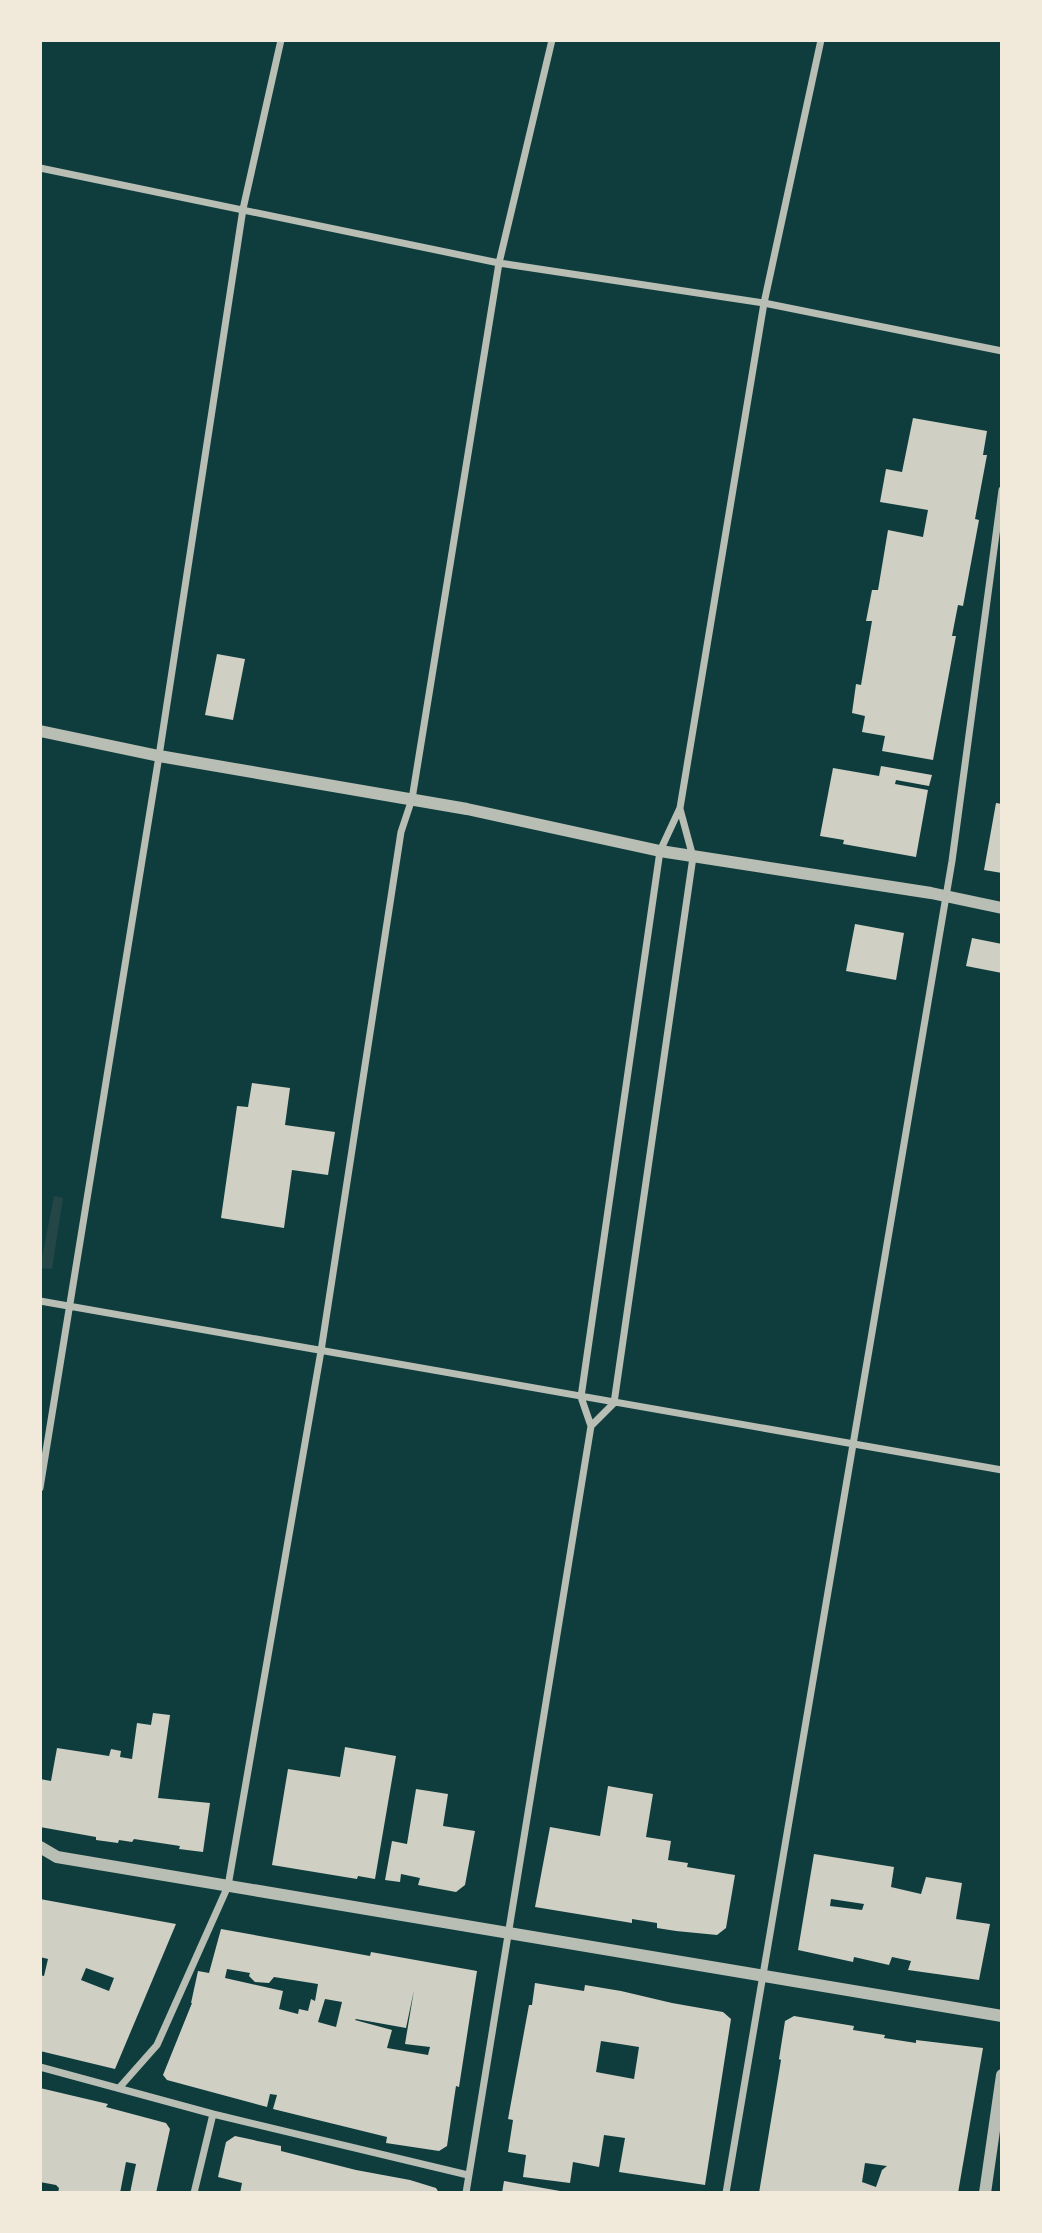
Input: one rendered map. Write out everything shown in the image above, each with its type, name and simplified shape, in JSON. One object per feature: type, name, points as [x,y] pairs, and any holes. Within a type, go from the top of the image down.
[{"type":"street","points":[[40,1488],[159,756],[243,209],[281,40]]},
{"type":"street","points":[[118,2088],[157,2045],[228,1886],[321,1351],[401,832],[412,800],[499,263],[552,40]]},
{"type":"street","points":[[466,2193],[592,1426],[581,1397],[660,851],[680,808],[764,303],[821,40]]},
{"type":"street","points":[[40,168],[499,263],[764,303],[1002,351]]},
{"type":"street","points":[[726,2193],[952,860],[1002,490]]},
{"type":"street","points":[[40,731],[159,756],[467,808],[660,851],[1002,908]]},
{"type":"street","points":[[592,1426],[614,1403],[693,857],[680,808]]},
{"type":"street","points":[[40,1301],[1002,1470]]},
{"type":"street","points":[[40,1847],[57,1857]]},
{"type":"street","points":[[40,1860],[57,1857],[1002,2016]]},
{"type":"street","points":[[40,2067],[213,2114],[468,2175]]},
{"type":"street","points":[[985,2193],[1002,2075]]},
{"type":"street","points":[[194,2193],[213,2114]]},
{"type":"shaded area","points":[[54,1196],[63,1198],[52,1269],[40,1268]]},
{"type":"building","points":[[913,418],[987,431],[983,455],[987,455],[975,519],[979,520],[963,606],[958,605],[952,636],[956,636],[933,760],[882,751],[885,736],[862,732],[865,716],[852,713],[856,684],[861,685],[872,621],[866,621],[872,590],[878,590],[888,530],[923,537],[928,510],[880,502],[886,469],[902,472]]},
{"type":"building","points":[[217,654],[245,659],[233,720],[205,715]]},
{"type":"building","points":[[881,766],[932,775],[929,786],[896,780],[895,784],[928,790],[916,857],[843,844],[844,840],[820,836],[833,768],[879,776]]},
{"type":"building","points":[[996,803],[1002,804],[1002,873],[984,870]]},
{"type":"building","points":[[855,924],[904,933],[896,980],[846,971]]},
{"type":"building","points":[[972,938],[1002,944],[1002,973],[966,966]]},
{"type":"building","points":[[252,1083],[290,1088],[285,1125],[335,1132],[328,1175],[292,1170],[284,1228],[221,1218],[237,1106],[248,1107]]},
{"type":"building","points":[[153,1713],[170,1715],[158,1798],[210,1803],[203,1852],[134,1839],[132,1842],[119,1840],[118,1843],[96,1840],[96,1837],[40,1827],[40,1779],[51,1781],[57,1748],[109,1756],[111,1749],[121,1751],[120,1757],[132,1759],[137,1723],[151,1725]]},
{"type":"building","points":[[345,1747],[396,1756],[375,1879],[358,1876],[357,1879],[272,1865],[288,1769],[340,1777]]},
{"type":"building","points":[[608,1786],[653,1794],[646,1837],[671,1841],[668,1860],[688,1863],[687,1867],[735,1875],[726,1928],[717,1935],[676,1931],[657,1928],[657,1923],[632,1919],[632,1923],[535,1907],[550,1827],[600,1836]]},
{"type":"building","points":[[416,1789],[448,1794],[443,1826],[475,1831],[465,1885],[456,1892],[418,1885],[420,1878],[401,1874],[400,1882],[385,1880],[392,1841],[407,1844]]},
{"type":"building","points":[[814,1854],[894,1867],[891,1887],[921,1894],[926,1877],[962,1883],[956,1919],[990,1924],[979,1980],[908,1970],[911,1961],[892,1957],[889,1965],[854,1957],[853,1962],[798,1950]],"holes":[[[831,1899],[864,1904],[862,1910],[830,1906]]]},
{"type":"building","points":[[40,1899],[176,1924],[115,2069],[40,2051],[40,1975],[44,1976],[48,1959],[40,1957]],"holes":[[[86,1968],[114,1978],[109,1991],[81,1980]]]},
{"type":"building","points":[[221,1929],[370,1956],[371,1952],[477,1971],[447,2146],[439,2151],[386,2143],[387,2137],[273,2109],[277,2095],[270,2094],[267,2107],[167,2080],[163,2075],[192,2003],[198,1971],[209,1973]],"holes":[[[227,1969],[250,1973],[249,1976],[255,1982],[269,1983],[274,1977],[318,1984],[315,2001],[311,1999],[308,2011],[299,2009],[298,2014],[279,2009],[283,1991],[225,1978]],[[414,1990],[405,2044],[430,2047],[428,2055],[387,2048],[392,2030],[355,2020],[406,2028]],[[325,1999],[342,2002],[336,2027],[318,2022]]]},
{"type":"building","points":[[535,1983],[584,1991],[585,1985],[723,2012],[731,2019],[705,2185],[619,2172],[625,2138],[604,2135],[599,2167],[573,2162],[570,2183],[523,2177],[526,2155],[508,2152],[513,2120],[508,2119],[529,2005],[532,2005]],"holes":[[[601,2041],[639,2047],[634,2079],[596,2072]]]},
{"type":"building","points":[[794,2016],[854,2026],[853,2030],[885,2035],[884,2038],[983,2048],[958,2193],[759,2193],[785,2021]],"holes":[[[865,2163],[887,2166],[882,2170],[876,2187],[862,2182]]]},
{"type":"building","points":[[40,2088],[108,2104],[106,2107],[166,2123],[170,2129],[156,2193],[130,2193],[136,2164],[126,2162],[120,2193],[58,2193],[59,2188],[56,2185],[40,2182]]},
{"type":"building","points":[[235,2136],[281,2146],[281,2151],[356,2170],[410,2180],[436,2188],[439,2193],[240,2193],[242,2183],[218,2177],[226,2142]]},
{"type":"building","points":[[504,2181],[560,2191],[560,2193],[502,2193]]}]
